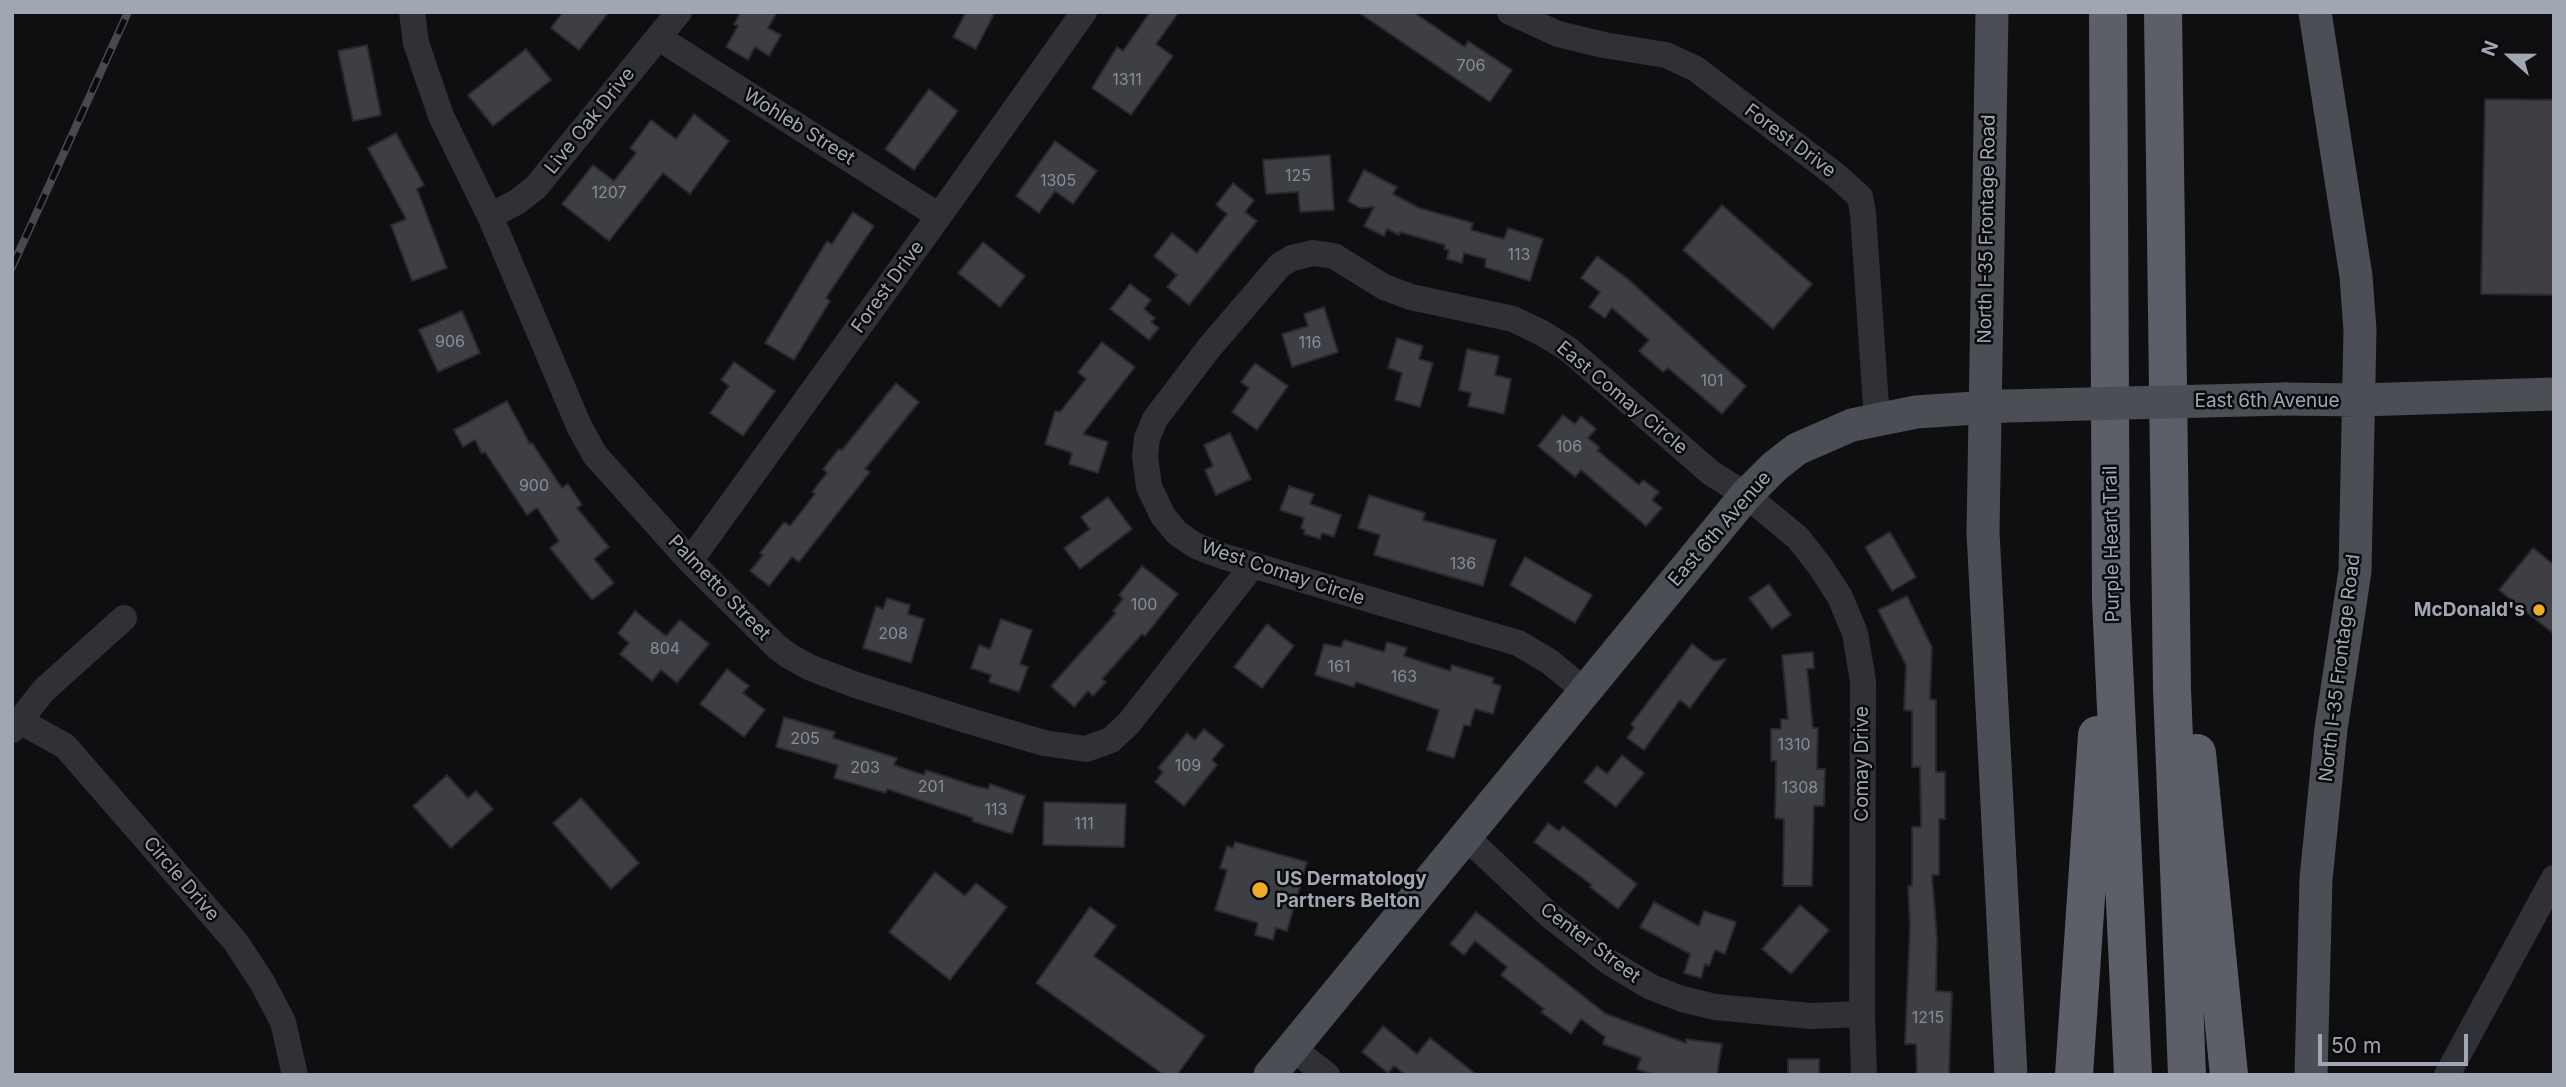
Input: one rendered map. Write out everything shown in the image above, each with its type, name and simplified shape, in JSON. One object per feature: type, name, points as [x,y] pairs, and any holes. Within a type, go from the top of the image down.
[{"type":"highway","name":"Purple Heart Trail","points":[[2108,12],[2111,600],[2133,1075]]},
{"type":"highway","points":[[2163,12],[2173,714],[2187,1075]]},
{"type":"highway","points":[[2171,527],[2187,688],[2200,774],[2230,1075]]},
{"type":"highway","points":[[2074,1075],[2095,754],[2111,600]]},
{"type":"main road","name":"North I-35 Frontage Road","points":[[1992,12],[1995,407],[1983,532],[2011,1075]]},
{"type":"main road","name":"North I-35 Frontage Road","points":[[2311,1075],[2316,879],[2331,729],[2355,571],[2360,330],[2356,276],[2315,12]]},
{"type":"main road","name":"East 6th Avenue","points":[[1270,1075],[1746,495],[1775,466],[1797,449],[1853,425],[1916,412],[1995,407],[2285,399],[2359,401],[2554,394]]},
{"type":"street","name":"Palmetto Street","points":[[412,12],[416,43],[430,88],[490,216],[579,426],[595,456],[690,561],[777,647],[811,667],[856,685],[1044,743],[1086,749],[1111,740],[1129,723],[1253,565]]},
{"type":"street","name":"Live Oak Drive","points":[[490,216],[517,202],[536,187],[679,12]]},
{"type":"street","name":"Forest Drive","points":[[690,561],[1084,12]]},
{"type":"street","name":"Forest Drive","points":[[1510,12],[1558,34],[1666,55],[1696,69],[1838,176],[1860,197],[1877,420]]},
{"type":"street","name":"Wohleb Street","points":[[659,38],[939,216]]},
{"type":"street","name":"East Comay Circle","points":[[1209,348],[1280,265],[1292,258],[1313,253],[1334,256],[1393,290],[1411,297],[1513,319],[1542,333],[1567,349],[1711,473],[1746,495]]},
{"type":"street","name":"West Comay Circle","points":[[1209,348],[1155,419],[1145,456],[1149,488],[1163,516],[1177,533],[1196,546],[1253,565],[1518,643],[1550,662],[1585,691]]},
{"type":"street","name":"Comay Drive","points":[[1746,495],[1798,538],[1840,597],[1855,633],[1863,681],[1864,1075]]},
{"type":"street","name":"Circle Drive","points":[[124,618],[44,690],[15,725],[65,746],[234,941],[262,982],[283,1022],[295,1075]]},
{"type":"street","name":"Center Street","points":[[1465,836],[1549,915],[1609,962],[1650,987],[1715,1007],[1811,1016],[1862,1014]]},
{"type":"street","points":[[2447,1075],[2554,878]]},
{"type":"street","points":[[1292,1048],[1327,1075]]},
{"type":"building","points":[[563,12],[609,12],[579,50],[551,28]]},
{"type":"building","points":[[741,12],[777,12],[768,28],[781,35],[769,56],[755,47],[748,60],[726,47],[738,26],[734,24]]},
{"type":"building","points":[[966,12],[995,12],[976,49],[953,37]]},
{"type":"building","points":[[1150,12],[1179,12],[1156,44],[1173,56],[1131,115],[1092,88],[1117,47],[1123,51]]},
{"type":"building","points":[[1358,12],[1413,12],[1465,47],[1468,41],[1512,70],[1490,102]]},
{"type":"building","points":[[367,45],[381,115],[353,121],[338,51]]},
{"type":"building","points":[[526,49],[551,80],[493,126],[468,95]]},
{"type":"building","points":[[929,89],[958,111],[914,170],[885,149]]},
{"type":"building","points":[[2485,99],[2554,100],[2554,295],[2481,294]]},
{"type":"building","points":[[694,114],[729,141],[690,194],[663,173],[609,241],[562,204],[593,165],[614,181],[636,153],[630,148],[651,120],[676,139]]},
{"type":"building","points":[[396,133],[424,185],[417,189],[447,268],[412,281],[391,225],[406,219],[368,148]]},
{"type":"building","points":[[1055,141],[1097,171],[1073,204],[1055,191],[1039,213],[1016,196]]},
{"type":"building","points":[[1330,155],[1334,210],[1300,212],[1298,192],[1266,194],[1263,160]]},
{"type":"building","points":[[1364,170],[1397,187],[1393,194],[1419,208],[1473,223],[1471,230],[1504,239],[1508,228],[1543,239],[1530,281],[1485,267],[1486,259],[1464,253],[1462,263],[1447,259],[1449,250],[1444,249],[1445,245],[1400,232],[1399,235],[1387,229],[1384,236],[1364,226],[1374,207],[1360,208],[1348,201]]},
{"type":"building","points":[[1233,183],[1254,200],[1245,212],[1257,221],[1189,305],[1167,287],[1177,275],[1154,256],[1172,233],[1197,253],[1227,214],[1216,205]]},
{"type":"building","points":[[1722,205],[1812,284],[1773,329],[1683,250]]},
{"type":"building","points":[[853,212],[874,226],[826,298],[830,301],[794,360],[765,343],[827,241],[832,244]]},
{"type":"building","points":[[983,242],[1025,276],[1000,307],[958,273]]},
{"type":"building","points":[[1597,256],[1629,280],[1746,386],[1722,414],[1668,368],[1663,372],[1639,351],[1649,340],[1612,308],[1605,318],[1589,307],[1600,292],[1581,278]]},
{"type":"building","points":[[1130,284],[1151,300],[1144,309],[1155,318],[1151,322],[1159,328],[1149,340],[1110,309]]},
{"type":"building","points":[[1324,307],[1338,352],[1292,367],[1282,334],[1308,326],[1304,314]]},
{"type":"building","points":[[462,311],[480,353],[438,372],[419,330]]},
{"type":"building","points":[[1397,338],[1423,346],[1419,359],[1433,363],[1420,407],[1395,400],[1402,373],[1388,368]]},
{"type":"building","points":[[1102,342],[1135,367],[1083,434],[1108,442],[1098,473],[1069,464],[1072,453],[1045,444],[1055,411],[1060,412],[1086,379],[1078,372]]},
{"type":"building","points":[[1467,349],[1499,356],[1495,375],[1511,379],[1504,414],[1468,406],[1471,393],[1459,390]]},
{"type":"building","points":[[734,362],[775,391],[743,436],[710,413],[729,386],[721,380]]},
{"type":"building","points":[[1255,363],[1288,386],[1257,430],[1232,412],[1249,388],[1241,382]]},
{"type":"building","points":[[896,383],[919,402],[865,469],[870,472],[799,562],[792,557],[769,586],[750,571],[763,555],[760,553],[784,522],[790,526],[815,494],[812,492],[827,473],[823,469],[839,449],[842,450]]},
{"type":"building","points":[[507,401],[530,444],[532,443],[562,488],[568,484],[582,505],[577,508],[609,547],[594,559],[614,583],[592,600],[550,548],[559,541],[537,508],[527,515],[485,452],[482,454],[475,440],[463,447],[454,430]]},
{"type":"building","points":[[1563,415],[1575,424],[1581,416],[1596,429],[1588,438],[1600,448],[1597,450],[1639,485],[1643,480],[1659,492],[1652,500],[1662,508],[1646,526],[1581,470],[1575,477],[1538,446]]},
{"type":"building","points":[[1230,433],[1251,479],[1216,495],[1205,470],[1213,466],[1204,445]]},
{"type":"building","points":[[1289,486],[1314,494],[1310,504],[1341,515],[1334,537],[1322,533],[1320,539],[1304,534],[1305,530],[1301,528],[1304,518],[1280,510]]},
{"type":"building","points":[[1369,495],[1425,513],[1423,520],[1496,540],[1483,586],[1374,555],[1380,535],[1358,528]]},
{"type":"building","points":[[1108,497],[1132,529],[1080,569],[1064,548],[1090,529],[1081,517]]},
{"type":"building","points":[[1890,532],[1916,577],[1892,591],[1865,547]]},
{"type":"building","name":"McDonald's","points":[[2533,548],[2554,565],[2554,634],[2499,590]]},
{"type":"building","points":[[1525,557],[1592,595],[1575,623],[1510,585]]},
{"type":"building","points":[[1142,566],[1178,594],[1145,636],[1142,634],[1102,679],[1106,682],[1093,696],[1088,691],[1074,707],[1051,686],[1116,613],[1113,611],[1123,599],[1119,595]]},
{"type":"building","points":[[1769,584],[1791,615],[1772,629],[1749,598]]},
{"type":"building","points":[[1907,596],[1932,647],[1930,699],[1936,700],[1936,772],[1945,772],[1945,819],[1939,819],[1939,875],[1932,875],[1937,939],[1936,991],[1952,992],[1949,1075],[1917,1075],[1916,1044],[1905,1044],[1910,925],[1908,886],[1912,886],[1912,827],[1921,827],[1920,767],[1912,767],[1912,711],[1904,710],[1906,665],[1878,610]]},
{"type":"building","points":[[887,598],[910,605],[908,614],[924,619],[911,663],[863,648],[876,606],[883,609]]},
{"type":"building","points":[[635,611],[666,636],[680,620],[709,644],[677,683],[661,670],[652,681],[620,654],[629,643],[618,633]]},
{"type":"building","points":[[1001,619],[1032,630],[1020,664],[1028,667],[1019,692],[989,682],[991,675],[971,668],[979,645],[990,649]]},
{"type":"building","points":[[1267,624],[1294,646],[1262,688],[1234,667]]},
{"type":"building","points":[[1344,640],[1384,652],[1387,642],[1407,648],[1404,656],[1450,671],[1452,665],[1494,678],[1492,683],[1501,686],[1493,714],[1475,709],[1470,726],[1464,725],[1454,758],[1427,750],[1439,710],[1356,682],[1354,687],[1315,675],[1324,644],[1341,647]]},
{"type":"building","points":[[1692,644],[1714,661],[1726,659],[1690,708],[1680,700],[1644,750],[1627,738],[1634,728],[1631,724]]},
{"type":"building","points":[[1813,652],[1814,668],[1807,669],[1813,728],[1818,728],[1817,769],[1825,769],[1824,806],[1814,806],[1812,886],[1783,886],[1784,819],[1775,818],[1776,761],[1771,761],[1771,729],[1781,729],[1781,719],[1788,719],[1782,655]]},
{"type":"building","points":[[727,669],[749,686],[743,693],[765,710],[744,737],[700,704]]},
{"type":"building","points":[[784,717],[835,732],[833,738],[897,758],[894,765],[924,775],[926,770],[975,786],[988,789],[990,784],[1025,796],[1012,834],[887,789],[886,793],[834,778],[838,765],[776,747]]},
{"type":"building","points":[[1204,729],[1224,745],[1212,760],[1217,765],[1184,806],[1155,782],[1163,772],[1158,768],[1187,733],[1195,740]]},
{"type":"building","points":[[1622,755],[1644,773],[1616,807],[1584,782],[1597,766],[1607,774]]},
{"type":"building","points":[[447,775],[468,798],[476,791],[493,809],[451,848],[413,806]]},
{"type":"building","points":[[581,798],[639,863],[611,889],[553,823]]},
{"type":"building","points":[[1044,802],[1126,804],[1124,847],[1043,845]]},
{"type":"building","points":[[1548,823],[1559,831],[1563,826],[1637,884],[1618,909],[1590,887],[1592,885],[1534,842]]},
{"type":"building","name":"US Dermatology Partners Belton","points":[[1235,842],[1307,862],[1287,931],[1276,928],[1273,940],[1255,935],[1258,923],[1215,910],[1227,870],[1220,868],[1227,846],[1233,848]]},
{"type":"building","points":[[935,872],[965,896],[976,883],[1007,907],[950,980],[889,932]]},
{"type":"building","points":[[1654,902],[1699,926],[1704,911],[1736,922],[1725,954],[1715,950],[1709,966],[1705,964],[1701,978],[1684,973],[1690,954],[1640,927]]},
{"type":"building","points":[[1800,905],[1829,930],[1791,974],[1762,949]]},
{"type":"building","points":[[1090,907],[1116,926],[1094,956],[1205,1036],[1177,1075],[1164,1075],[1036,983]]},
{"type":"building","points":[[1476,912],[1606,1014],[1686,1043],[1686,1039],[1722,1044],[1717,1075],[1654,1075],[1637,1069],[1641,1058],[1603,1044],[1605,1037],[1581,1019],[1571,1034],[1541,1012],[1544,1009],[1501,975],[1507,967],[1475,941],[1464,955],[1450,944]]},
{"type":"building","points":[[1383,1026],[1417,1054],[1430,1038],[1477,1075],[1406,1075],[1394,1066],[1388,1073],[1362,1052]]},
{"type":"building","points":[[1788,1059],[1819,1059],[1819,1075],[1788,1075]]},
{"type":"railway","points":[[12,267],[128,12]]},
{"type":"place","name":"McDonald's","points":[[2539,610]]},
{"type":"place","name":"US Dermatology Partners Belton","points":[[1260,890]]}]
